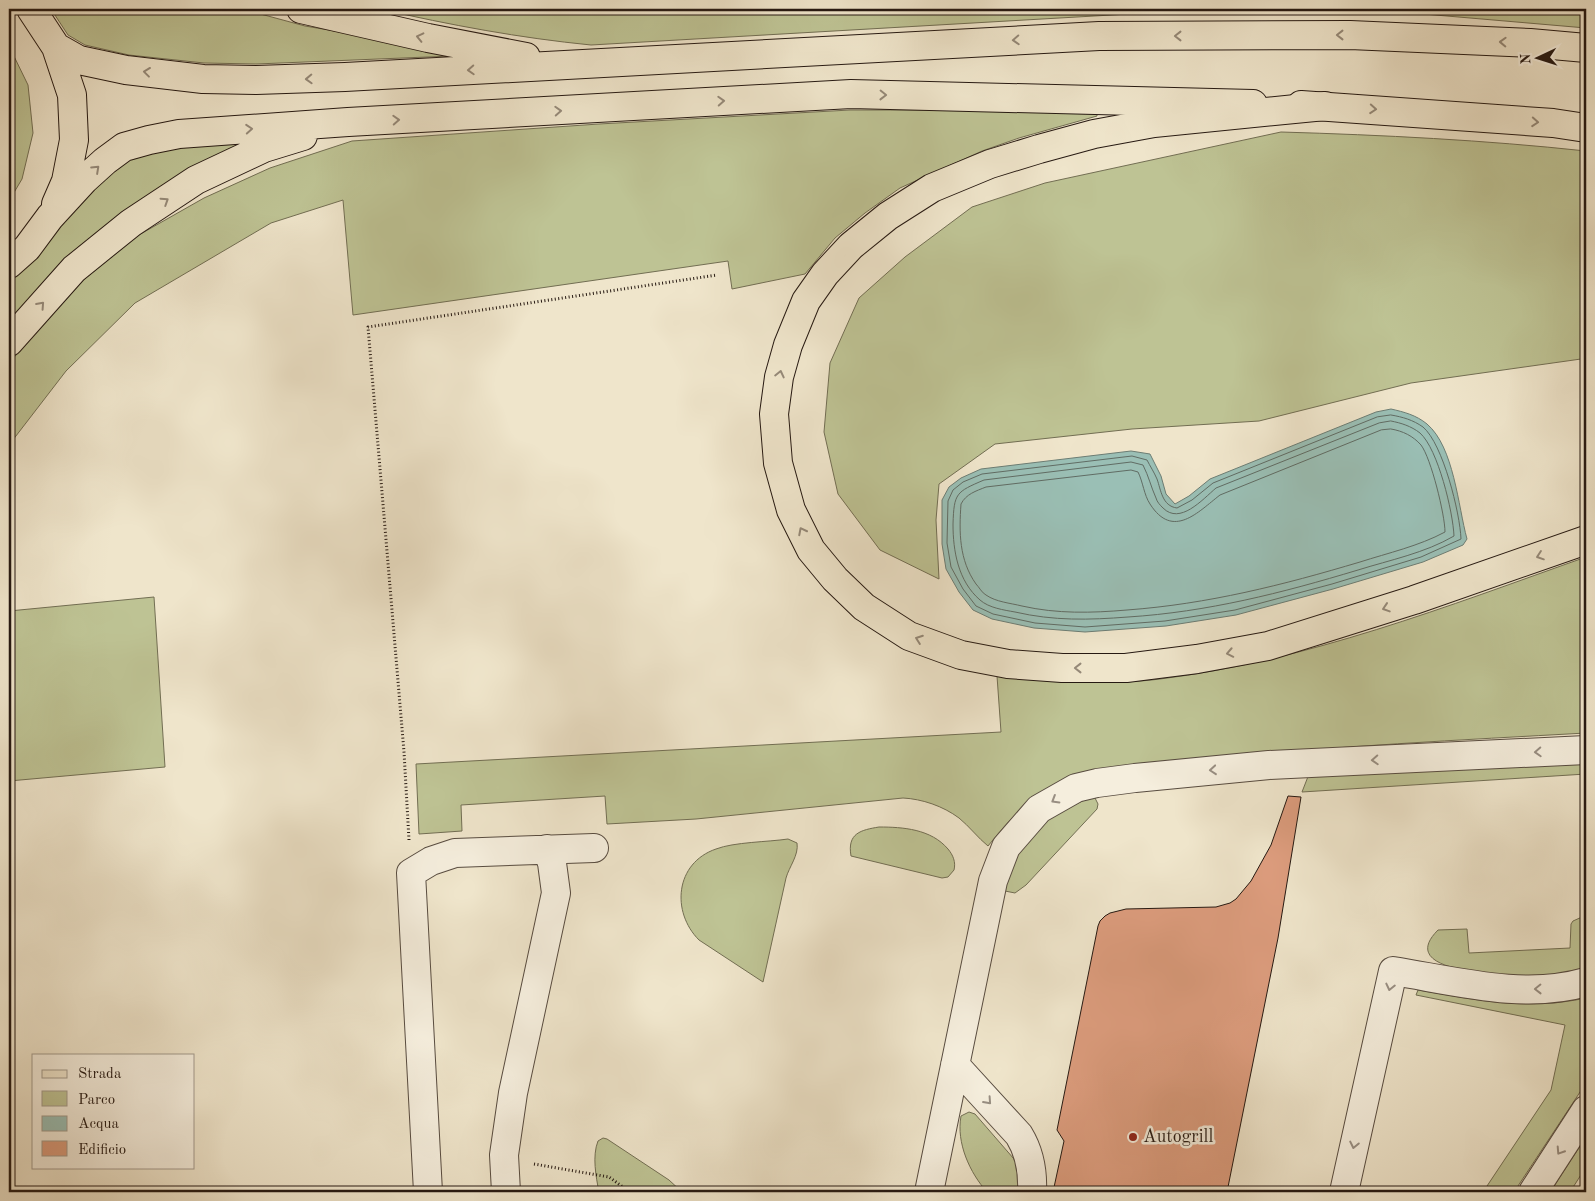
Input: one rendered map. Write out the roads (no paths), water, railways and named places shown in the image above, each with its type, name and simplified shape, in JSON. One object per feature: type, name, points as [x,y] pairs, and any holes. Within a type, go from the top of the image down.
[{"type":"main road","points":[[31,9],[56,47],[72,95],[74,140],[66,181],[50,217]]},
{"type":"main road","points":[[301,9],[428,38],[527,57],[590,63]]},
{"type":"main road","points":[[56,47],[80,60],[126,70],[203,79],[256,80],[337,78],[1099,36],[1350,36],[1530,43],[1586,48]]},
{"type":"main road","points":[[9,264],[27,248],[50,217],[84,180],[105,161],[124,147],[179,134],[348,122],[851,94],[1325,106],[1553,123],[1586,128]]},
{"type":"main road","points":[[1325,106],[1154,123],[1094,134],[1039,148],[990,164],[932,188],[888,216],[851,246],[825,274],[806,301],[788,345],[779,377],[774,414],[778,463],[792,510],[811,550],[835,579],[864,607],[909,636],[961,655],[1008,664],[1062,668],[1126,668],[1197,659],[1268,646],[1414,600],[1586,540]]},
{"type":"main road","points":[[9,342],[74,269],[131,223],[196,180],[264,148],[348,122]]},
{"type":"lane","points":[[929,1192],[993,881],[1006,847],[1039,809],[1076,788],[1135,778],[1269,765],[1586,750]]},
{"type":"lane","points":[[428,1192],[411,873],[431,861],[455,853],[594,848]]},
{"type":"lane","points":[[506,1192],[504,1159],[513,1093],[556,893],[552,863],[547,849]]},
{"type":"lane","points":[[1344,1192],[1393,971],[1493,988],[1552,988],[1586,982]]},
{"type":"lane","points":[[955,1065],[1019,1135],[1026,1146],[1030,1158],[1032,1192]]},
{"type":"lane","points":[[1532,1192],[1586,1110]]},
{"type":"water","points":[[1391,409],[1419,418],[1436,434],[1443,447],[1454,478],[1467,539],[1463,545],[1423,562],[1236,615],[1166,626],[1085,632],[1034,628],[992,619],[973,610],[959,592],[946,569],[942,544],[942,500],[949,487],[961,478],[981,469],[1131,451],[1150,454],[1161,476],[1166,494],[1175,504],[1189,496],[1210,479],[1376,412]]},
{"type":"place","name":"Autogrill","points":[[1133,1137]]}]
